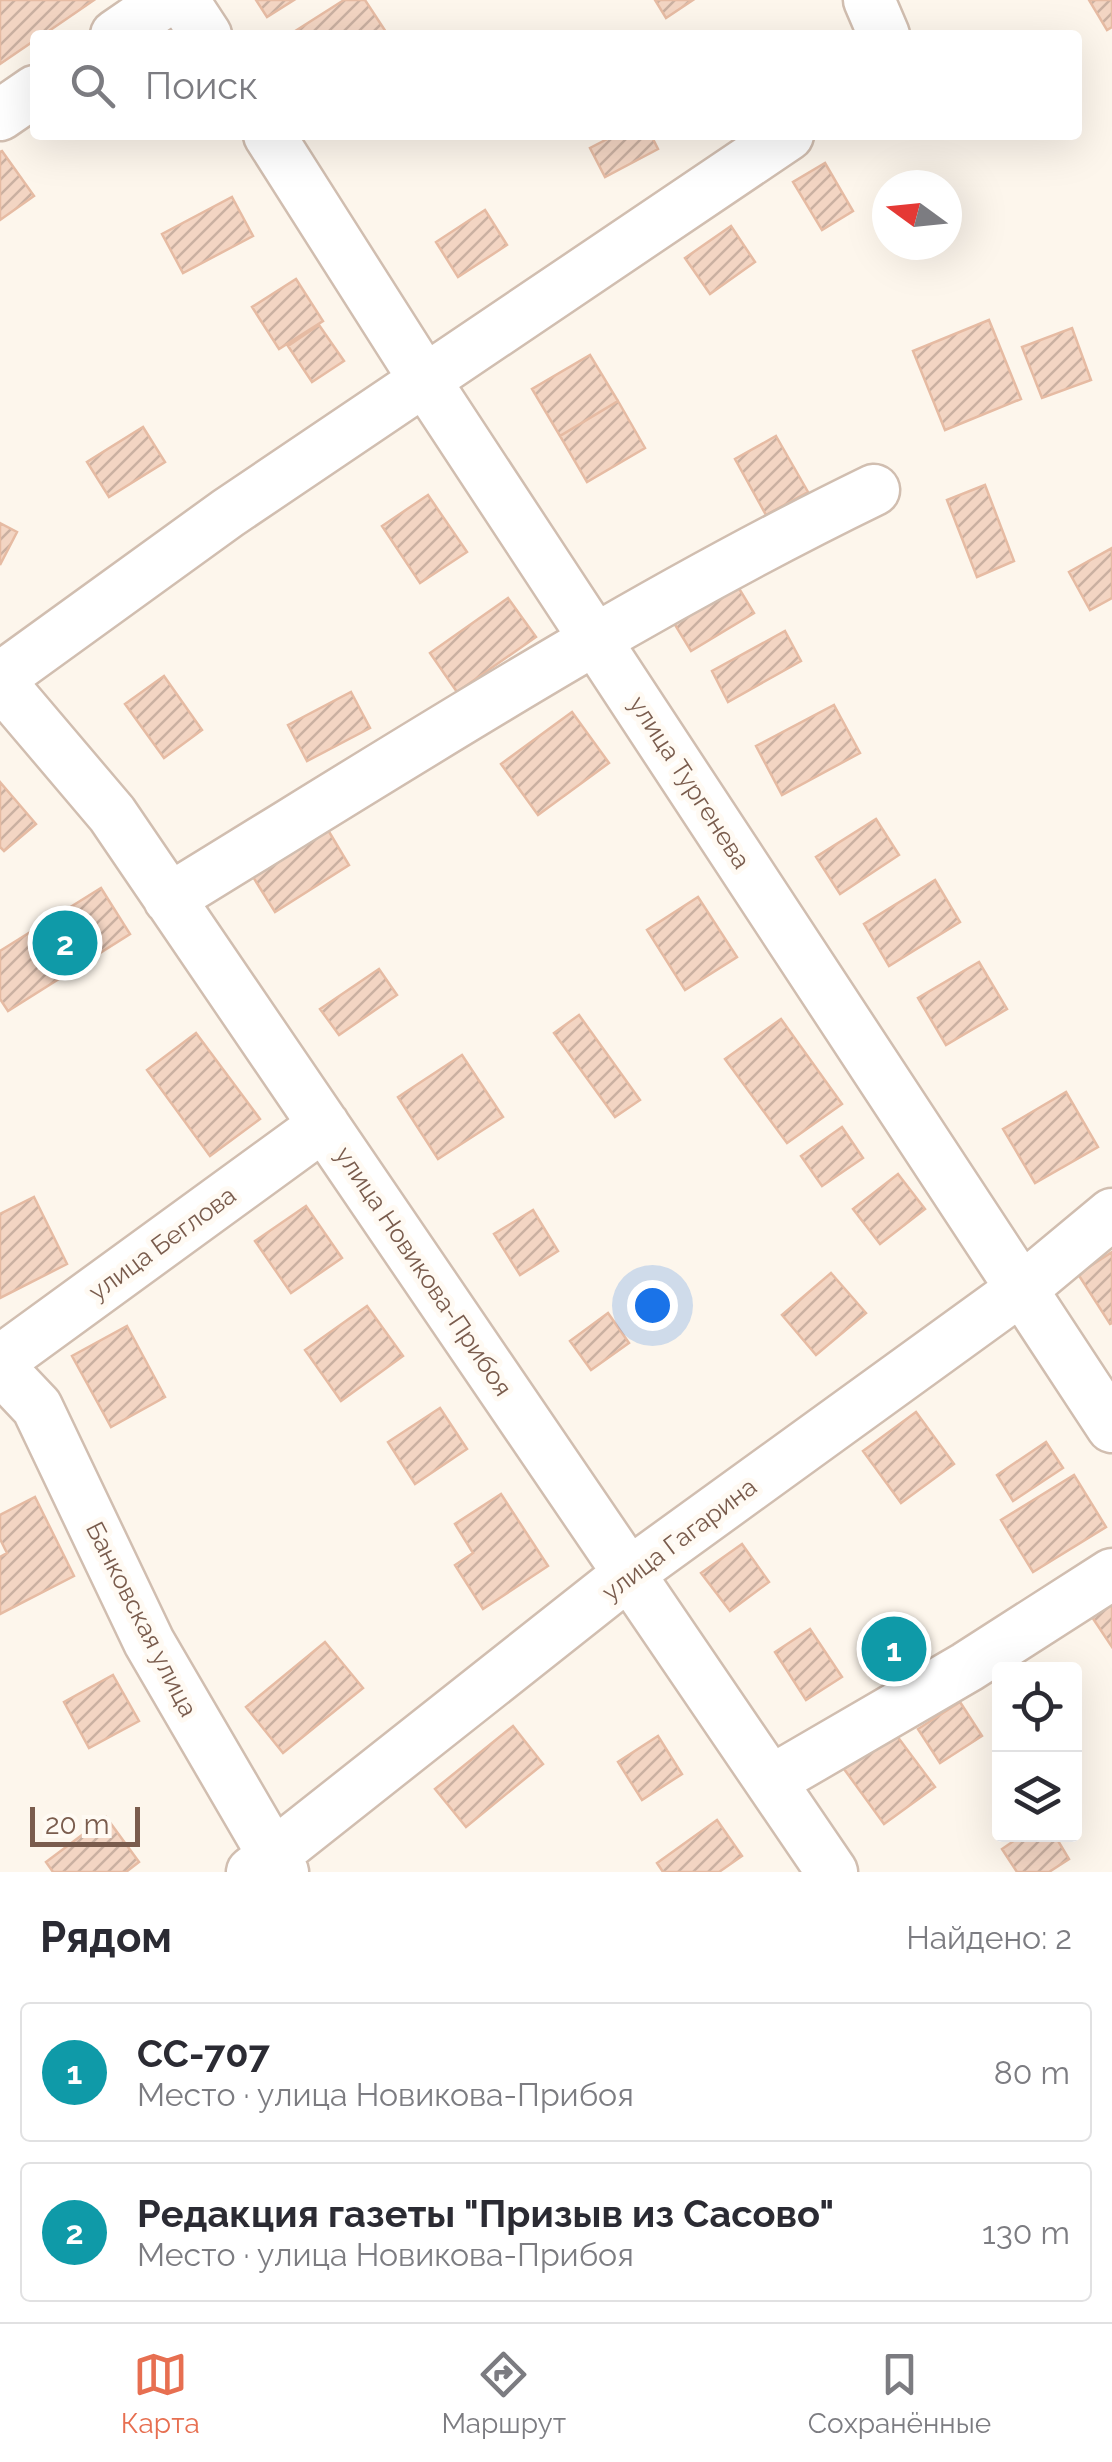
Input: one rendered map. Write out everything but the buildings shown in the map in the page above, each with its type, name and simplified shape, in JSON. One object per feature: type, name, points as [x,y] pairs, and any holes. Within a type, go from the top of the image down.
[{"type":"street","points":[[123,30],[166,0]]},
{"type":"street","points":[[183,0],[203,30]]},
{"type":"street","points":[[870,0],[882,30]]},
{"type":"street","points":[[0,115],[30,94]]},
{"type":"street","name":"улица Тургенева","points":[[272,140],[424,379],[1112,1428]]},
{"type":"street","points":[[0,680],[424,379],[781,140]]},
{"type":"street","points":[[169,898],[595,638],[770,540],[874,490]]},
{"type":"street","name":"улица Новикова-Прибоя","points":[[0,680],[112,814],[832,1872]]},
{"type":"street","name":"улица Беглова","points":[[0,1364],[324,1125]]},
{"type":"street","name":"улица Гагарина","points":[[269,1867],[631,1572],[1023,1288],[1112,1214]]},
{"type":"street","name":"Банковская улица","points":[[0,1364],[37,1407],[149,1642],[269,1867]]},
{"type":"street","points":[[772,1780],[967,1667],[1112,1574]]},
{"type":"place","name":"Редакция газеты \"Призыв из Сасово\"","points":[[65,943]]},
{"type":"place","name":"СС-707","points":[[894,1649]]}]
